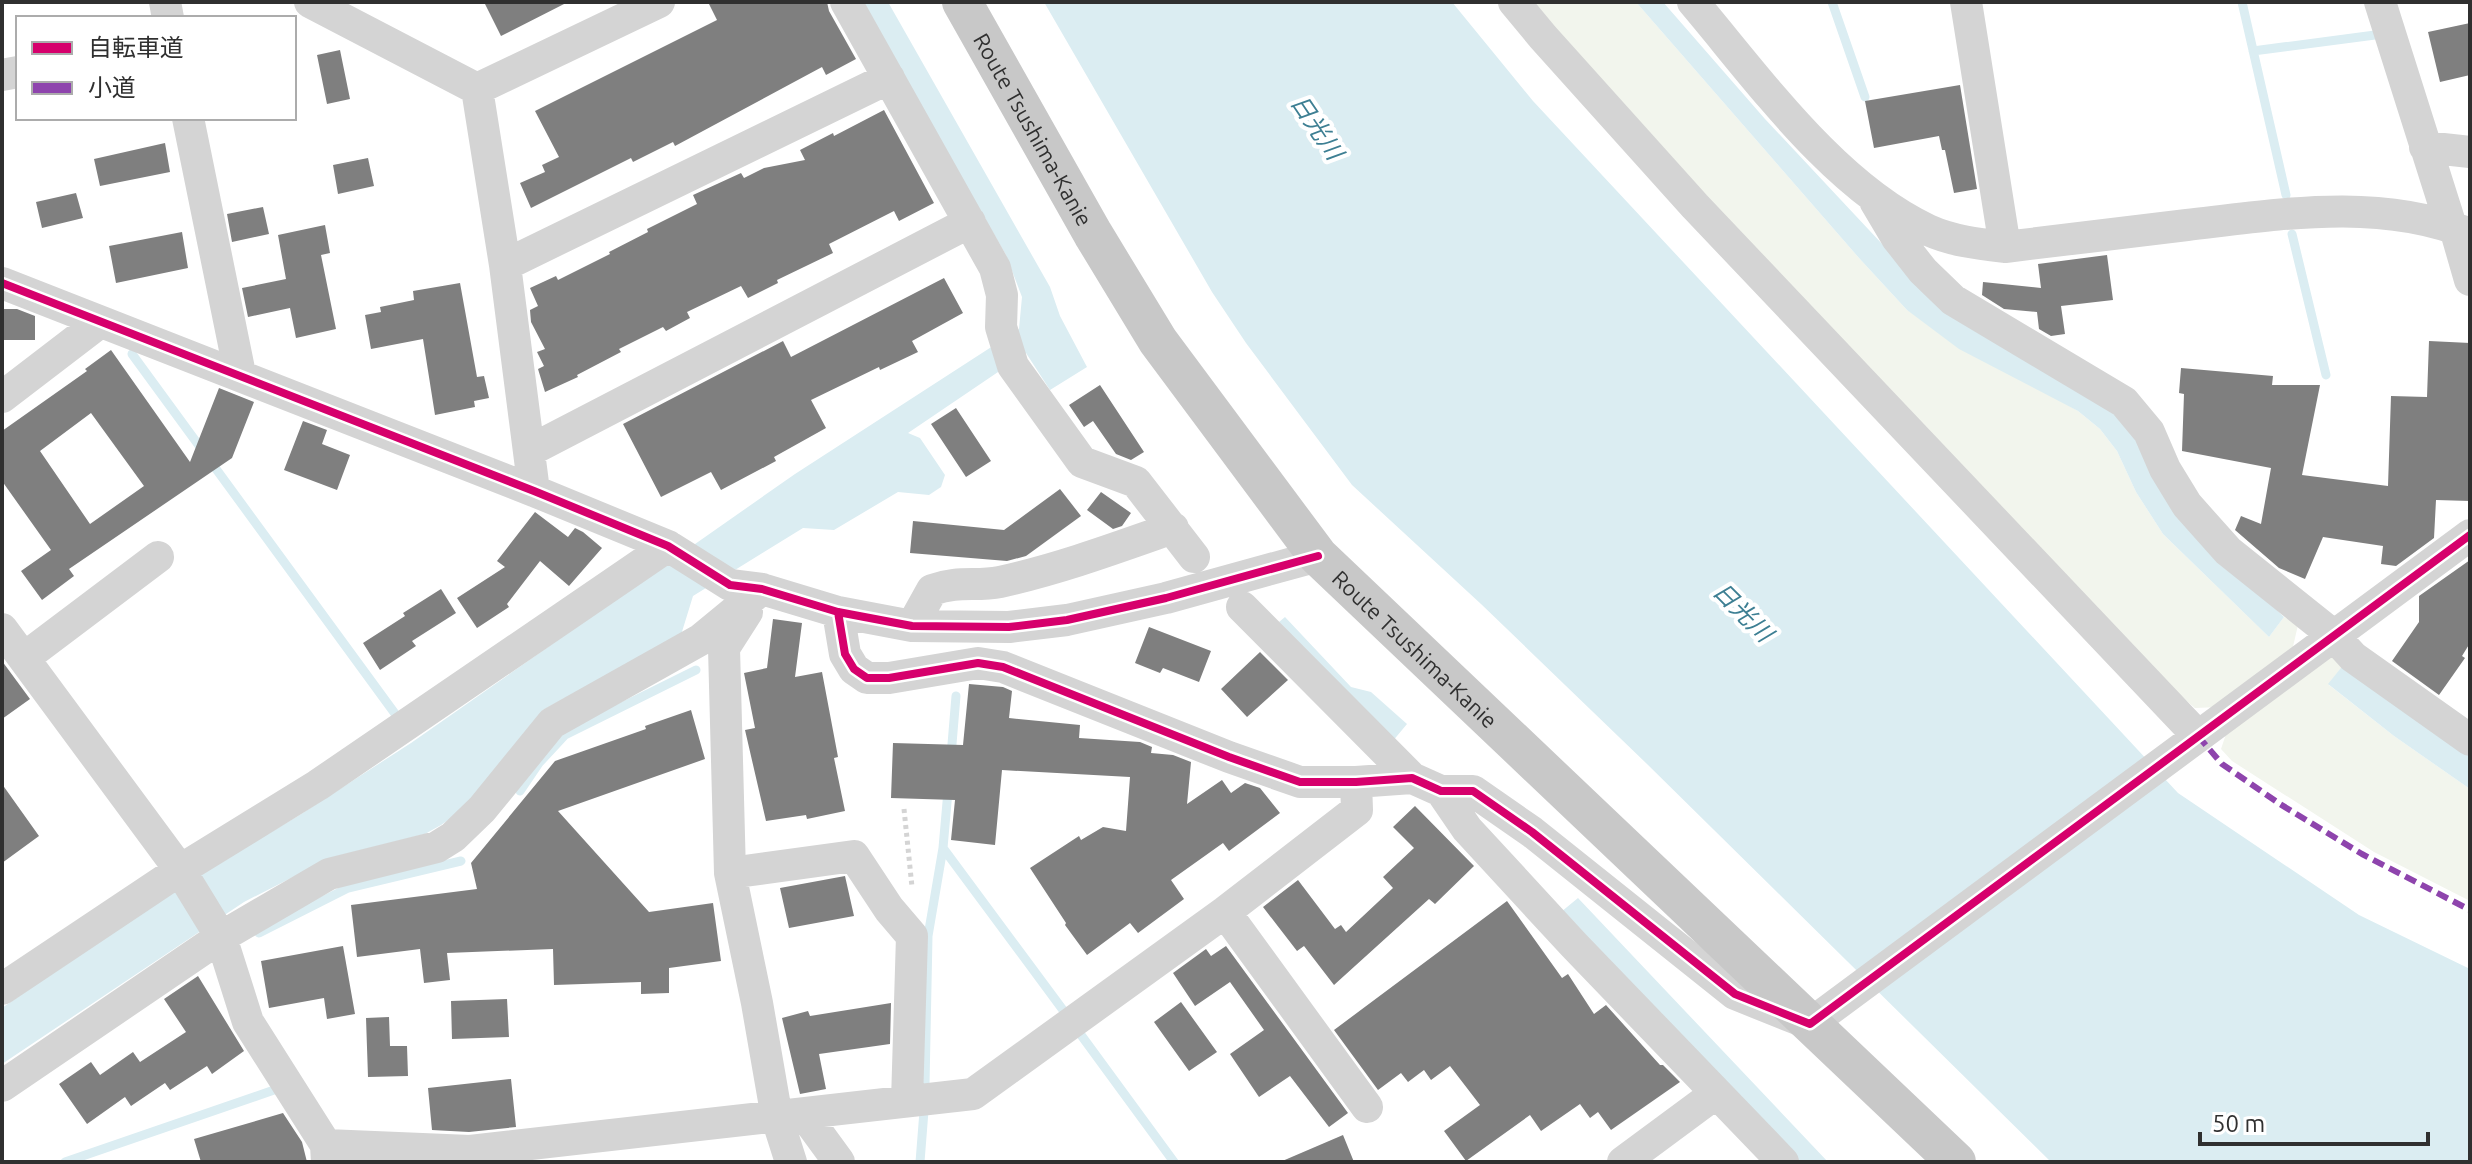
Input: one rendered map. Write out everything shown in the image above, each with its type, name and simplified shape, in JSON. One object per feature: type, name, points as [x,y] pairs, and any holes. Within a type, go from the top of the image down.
[{"type":"main road","name":"Route Tsushima-Kanie","points":[[962,2],[1093,234],[1158,341],[1318,556],[1956,1162]]},
{"type":"street","points":[[310,2],[477,89]]},
{"type":"street","points":[[477,89],[659,2]]},
{"type":"street","points":[[846,2],[995,268],[1002,295],[1001,327],[1013,366],[1082,462],[1136,482],[1194,557]]},
{"type":"street","points":[[1514,2],[1695,206],[2192,741]]},
{"type":"street","points":[[1693,2],[1806,136],[1873,197],[1928,230],[1968,243],[2005,247],[2278,214],[2361,211],[2404,215],[2459,229]]},
{"type":"street","points":[[1966,2],[2005,247]]},
{"type":"street","points":[[2380,2],[2425,147],[2459,229],[2470,280]]},
{"type":"street","points":[[505,265],[889,78]]},
{"type":"street","points":[[477,89],[505,265],[534,491]]},
{"type":"street","points":[[188,120],[240,374]]},
{"type":"street","points":[[2425,147],[2470,152]]},
{"type":"street","points":[[1873,197],[1897,238],[1923,271],[1953,300],[2124,402],[2149,432],[2165,469],[2187,505],[2228,551],[2333,635],[2353,657],[2470,740]]},
{"type":"street","points":[[529,451],[970,222]]},
{"type":"street","points":[[2,283],[240,374],[672,548],[730,585],[762,589],[838,612],[912,626],[1009,627],[1067,620],[1166,598],[1318,556]]},
{"type":"street","points":[[2,397],[100,322]]},
{"type":"street","points":[[912,626],[932,590],[953,583],[995,583],[1040,572],[1173,528]]},
{"type":"street","points":[[1242,607],[1412,778],[1441,791],[1473,791],[1532,832],[1735,994],[1810,1024],[2470,535]]},
{"type":"street","points":[[2,989],[180,870],[318,785],[672,548]]},
{"type":"street","points":[[158,557],[10,646],[180,870],[221,937],[248,1022],[327,1153],[470,1157],[973,1094],[1225,912],[1357,810],[1356,782]]},
{"type":"street","points":[[762,589],[724,648],[730,873],[754,988],[790,1116],[791,1162]]},
{"type":"street","points":[[2,1086],[221,937],[329,874],[437,847],[453,837],[482,809],[552,723],[700,640],[762,589]]},
{"type":"street","points":[[838,612],[845,654],[854,669],[867,678],[925,673],[978,663],[1003,667],[1300,782],[1412,778]]},
{"type":"street","points":[[1441,791],[1478,841],[1715,1094],[1783,1162]]},
{"type":"street","points":[[730,873],[854,856],[889,909],[912,936],[907,1101]]},
{"type":"street","points":[[1225,912],[1367,1107]]},
{"type":"street","points":[[1623,1162],[1715,1094]]},
{"type":"street","points":[[790,1116],[839,1162]]},
{"type":"path","points":[[904,809],[915,915],[912,936]]},
{"type":"shaded area","points":[[1524,2],[1636,2],[1907,310],[2078,411],[2100,429],[2117,451],[2136,492],[2163,534],[2269,637],[2284,617],[2298,625],[2292,651],[2220,707],[2195,708],[2136,658]]},
{"type":"shaded area","points":[[2333,649],[2345,663],[2329,685],[2394,736],[2470,789],[2470,901],[2374,852],[2232,761],[2221,749],[2229,725]]},
{"type":"water","points":[[860,2],[888,2],[1050,287],[1060,316],[1087,367],[1050,390],[1026,353],[908,433],[920,438],[945,475],[941,487],[929,495],[898,492],[834,530],[803,528],[693,596],[681,635],[543,710],[460,812],[441,825],[425,834],[330,858],[244,902],[2,1064],[2,1008],[163,896],[298,816],[411,743],[795,474],[1019,329],[1022,297],[1006,255]]},
{"type":"water","name":"日光川","points":[[1044,2],[1452,2],[1533,101],[2178,793],[2359,915],[2470,969],[2470,1162],[2051,1162],[1647,764],[1352,485],[1246,343],[1212,292]]},
{"type":"water","points":[[1636,2],[1663,2],[1765,119],[1884,246],[2121,417],[2200,536],[2284,617],[2269,637],[2163,534],[2136,492],[2117,451],[2100,429],[2078,411],[1959,349],[1907,310]]},
{"type":"water","points":[[1285,617],[1351,687],[1371,692],[1407,724],[1392,742],[1279,622]]},
{"type":"water","points":[[2345,663],[2470,756],[2470,789],[2394,736],[2328,684]]},
{"type":"water","points":[[1578,898],[1828,1162],[1797,1162],[1561,912]]},
{"type":"building","points":[[484,2],[568,2],[501,36]]},
{"type":"building","points":[[708,2],[827,2],[856,59],[826,75],[822,67],[675,146],[673,142],[633,162],[631,158],[531,208],[520,183],[545,172],[542,165],[559,157],[535,111],[717,20]]},
{"type":"building","points":[[2470,23],[2470,75],[2440,82],[2428,32]]},
{"type":"building","points":[[340,50],[350,99],[327,104],[317,55]]},
{"type":"building","points":[[1960,85],[1977,189],[1954,193],[1939,136],[1874,148],[1865,101]]},
{"type":"building","points":[[884,110],[934,203],[899,221],[894,211],[829,244],[833,253],[777,280],[778,283],[748,298],[741,286],[687,312],[690,318],[666,331],[663,327],[619,349],[621,352],[578,377],[545,392],[538,369],[544,366],[537,352],[545,349],[531,322],[530,310],[538,306],[530,288],[556,276],[558,280],[610,254],[648,232],[647,229],[697,204],[693,195],[741,173],[744,178],[764,168],[805,160],[800,150]]},
{"type":"building","points":[[165,143],[170,172],[100,186],[94,159]]},
{"type":"building","points":[[368,158],[374,186],[338,194],[333,165]]},
{"type":"building","points":[[76,193],[83,218],[42,228],[36,202]]},
{"type":"building","points":[[263,207],[269,234],[232,242],[227,214]]},
{"type":"building","points":[[325,225],[330,253],[321,255],[336,329],[296,338],[290,308],[248,317],[242,288],[286,279],[278,235]]},
{"type":"building","points":[[182,232],[188,268],[116,283],[109,246]]},
{"type":"building","points":[[2107,255],[2113,300],[2061,306],[2065,334],[2051,336],[2039,329],[2037,312],[2004,309],[1982,295],[1983,282],[2041,288],[2038,264]]},
{"type":"building","points":[[944,278],[963,313],[912,341],[918,352],[811,400],[826,428],[774,457],[776,461],[721,490],[711,472],[661,497],[623,424],[783,341],[791,357]]},
{"type":"building","points":[[460,283],[477,377],[484,376],[489,398],[474,401],[475,407],[435,415],[423,339],[371,349],[365,315],[381,312],[380,307],[414,300],[413,291]]},
{"type":"building","points":[[2,309],[17,309],[35,316],[35,340],[2,340]]},
{"type":"building","points":[[2429,341],[2470,343],[2470,501],[2436,500],[2434,538],[2396,566],[2381,564],[2383,546],[2323,537],[2305,579],[2279,568],[2235,530],[2241,516],[2261,524],[2271,468],[2182,451],[2184,394],[2179,393],[2181,368],[2273,376],[2272,385],[2320,385],[2302,475],[2388,486],[2391,396],[2427,397]]},
{"type":"building","points":[[111,350],[190,462],[219,388],[254,402],[232,458],[69,569],[74,576],[42,600],[21,571],[51,550],[2,481],[2,431],[87,371],[85,369]],"holes":[[[91,413],[144,486],[90,524],[40,451]]]},
{"type":"building","points":[[1100,385],[1144,452],[1131,460],[1116,454],[1093,421],[1084,427],[1069,405]]},
{"type":"building","points":[[956,408],[991,461],[966,477],[931,424]]},
{"type":"building","points":[[303,421],[327,430],[322,444],[350,455],[337,490],[284,470]]},
{"type":"building","points":[[1060,489],[1081,516],[1026,556],[1007,561],[910,553],[913,521],[1004,530]]},
{"type":"building","points":[[1101,492],[1131,513],[1122,526],[1113,529],[1087,510]]},
{"type":"building","points":[[535,512],[568,537],[575,528],[602,548],[569,586],[540,561],[507,604],[509,607],[477,628],[457,598],[505,567],[497,561]]},
{"type":"building","points":[[2470,560],[2470,643],[2462,656],[2465,658],[2439,695],[2392,661],[2419,622],[2419,596]]},
{"type":"building","points":[[441,589],[456,613],[412,641],[416,646],[380,670],[363,643]]},
{"type":"building","points":[[773,619],[802,623],[795,677],[822,672],[845,811],[807,819],[806,815],[766,821],[745,730],[755,728],[744,673],[767,668]]},
{"type":"building","points":[[1149,627],[1211,651],[1199,682],[1163,668],[1160,673],[1135,663]]},
{"type":"building","points":[[1260,652],[1288,680],[1247,717],[1221,689]]},
{"type":"building","points":[[2,661],[30,699],[2,719]]},
{"type":"building","points":[[969,684],[1003,687],[1012,691],[1009,718],[1080,725],[1079,738],[1140,742],[1152,747],[1151,753],[1173,755],[1191,762],[1187,804],[1222,780],[1231,793],[1245,783],[1260,788],[1280,813],[1229,851],[1223,843],[1171,880],[1184,899],[1138,933],[1130,923],[1087,955],[1030,868],[1079,836],[1081,840],[1103,827],[1126,831],[1130,777],[1002,770],[995,845],[951,840],[955,800],[891,798],[893,743],[963,745]]},
{"type":"building","points":[[691,710],[705,759],[558,811],[649,912],[713,903],[721,961],[669,968],[669,993],[641,994],[641,982],[554,985],[553,949],[447,953],[450,980],[424,983],[420,949],[357,957],[351,905],[477,889],[471,863],[555,761]]},
{"type":"building","points":[[2,784],[39,836],[2,863]]},
{"type":"building","points":[[1415,806],[1474,866],[1435,904],[1429,899],[1334,985],[1304,946],[1297,951],[1263,907],[1298,880],[1335,929],[1341,925],[1346,932],[1393,888],[1383,877],[1414,848],[1393,827]]},
{"type":"building","points":[[845,876],[854,916],[789,928],[780,888]]},
{"type":"building","points":[[1507,901],[1562,978],[1568,974],[1594,1014],[1606,1005],[1660,1065],[1680,1082],[1611,1130],[1598,1112],[1590,1118],[1580,1104],[1541,1131],[1530,1115],[1466,1161],[1444,1131],[1480,1105],[1450,1066],[1431,1080],[1424,1070],[1408,1082],[1401,1073],[1378,1090],[1334,1030]]},
{"type":"building","points":[[343,946],[355,1014],[327,1019],[324,998],[269,1008],[261,961]]},
{"type":"building","points":[[1226,946],[1348,1113],[1329,1127],[1290,1076],[1259,1097],[1230,1054],[1264,1030],[1230,982],[1195,1006],[1173,973],[1206,949],[1211,956]]},
{"type":"building","points":[[198,976],[244,1051],[212,1074],[207,1066],[170,1090],[165,1083],[131,1106],[125,1097],[87,1124],[59,1084],[91,1062],[100,1075],[133,1052],[140,1062],[186,1032],[164,999]]},
{"type":"building","points":[[507,999],[509,1037],[452,1039],[451,1001]]},
{"type":"building","points":[[1181,1002],[1217,1052],[1189,1071],[1154,1022]]},
{"type":"building","points":[[891,1003],[890,1044],[819,1054],[826,1089],[800,1094],[782,1018],[808,1011],[810,1016]]},
{"type":"building","points":[[389,1017],[390,1046],[407,1046],[408,1076],[368,1077],[366,1018]]},
{"type":"building","points":[[511,1079],[516,1127],[469,1132],[432,1130],[428,1088]]},
{"type":"building","points":[[283,1113],[302,1142],[307,1162],[201,1162],[194,1139]]},
{"type":"building","points":[[1343,1135],[1354,1162],[1280,1162]]},
{"type":"waterway","points":[[1832,2],[1865,97]]},
{"type":"waterway","points":[[2242,2],[2286,195]]},
{"type":"waterway","points":[[2253,51],[2375,35]]},
{"type":"waterway","points":[[2292,234],[2326,375]]},
{"type":"waterway","points":[[132,354],[396,715]]},
{"type":"waterway","points":[[520,791],[539,763],[565,735],[696,670]]},
{"type":"waterway","points":[[951,756],[956,696]]},
{"type":"waterway","points":[[925,1085],[928,936],[943,848],[948,791]]},
{"type":"waterway","points":[[943,848],[1063,1010]]},
{"type":"waterway","points":[[259,933],[348,888],[461,861]]},
{"type":"waterway","points":[[1081,1035],[1174,1162]]},
{"type":"waterway","points":[[65,1162],[274,1090]]},
{"type":"waterway","points":[[920,1162],[924,1111]]},
{"type":"marked path","points":[[2198,736],[2222,764],[2280,804],[2362,854],[2470,910]]},
{"type":"cycle path","points":[[2,283],[668,546],[730,585],[762,589],[838,612],[912,626],[1009,627],[1067,620],[1166,598],[1318,556]]},
{"type":"cycle path","points":[[838,612],[845,654],[854,669],[867,678],[889,678],[978,663],[1003,667],[1300,782],[1412,778],[1441,791],[1473,791],[1532,832],[1735,994],[1810,1024],[2470,535]]}]
